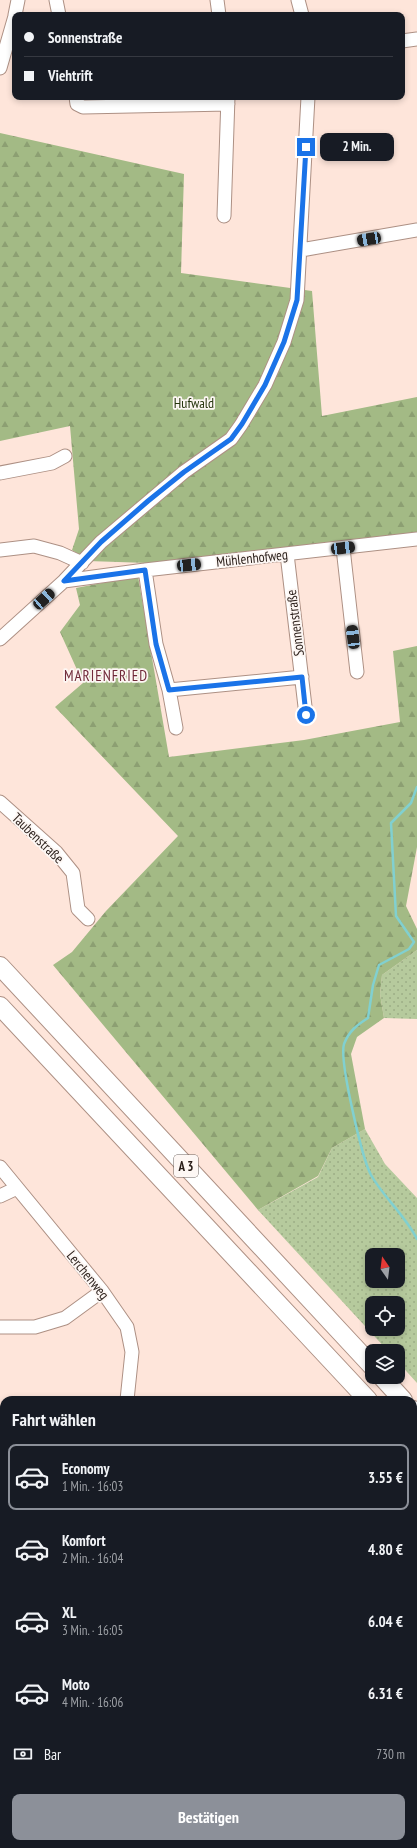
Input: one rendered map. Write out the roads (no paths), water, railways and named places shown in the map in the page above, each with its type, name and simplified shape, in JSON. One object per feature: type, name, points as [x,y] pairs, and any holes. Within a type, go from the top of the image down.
[{"type":"highway","name":"A 3","points":[[0,966],[365,1358]]},
{"type":"highway","name":"A 3","points":[[0,1006],[364,1396]]},
{"type":"highway","points":[[388,1384],[399,1396]]},
{"type":"street","points":[[16,12],[18,0]]},
{"type":"street","points":[[56,0],[58,12]]},
{"type":"street","points":[[217,0],[219,12]]},
{"type":"street","points":[[298,0],[301,12]]},
{"type":"street","points":[[0,68],[12,26]]},
{"type":"street","points":[[405,40],[417,38]]},
{"type":"street","points":[[0,639],[64,581],[101,542],[148,501],[184,472],[231,439],[242,424],[265,385],[284,342],[297,300],[301,250],[308,100]]},
{"type":"street","points":[[76,101],[83,107],[228,101],[224,216]]},
{"type":"street","points":[[301,250],[417,230]]},
{"type":"street","points":[[0,473],[52,463],[66,456]]},
{"type":"street","name":"Mühlenhofweg","points":[[64,581],[145,570],[417,539]]},
{"type":"street","points":[[0,550],[15,547],[34,546],[82,563]]},
{"type":"street","points":[[343,548],[357,672]]},
{"type":"street","name":"Sonnenstraße","points":[[287,554],[306,715]]},
{"type":"street","points":[[145,570],[156,644],[169,690],[176,728]]},
{"type":"street","points":[[169,690],[302,677]]},
{"type":"street","name":"Taubenstraße","points":[[0,802],[56,852],[73,873],[78,909],[88,919]]},
{"type":"street","name":"Lerchenweg","points":[[0,1167],[102,1291],[127,1327],[132,1352],[127,1396]]},
{"type":"street","points":[[0,1196],[17,1188]]},
{"type":"street","points":[[0,1327],[35,1327],[65,1318],[102,1291]]},
{"type":"waterway","points":[[417,787],[411,803],[391,823],[396,916],[414,942],[409,949],[379,965],[373,985],[368,1018],[348,1035],[344,1044],[343,1054],[352,1109],[367,1165],[376,1183],[407,1222],[417,1239]]},
{"type":"district","name":"MARIENFRIED","points":[[106,675]]},
{"type":"park label","name":"Hufwald","points":[[194,403]]}]
